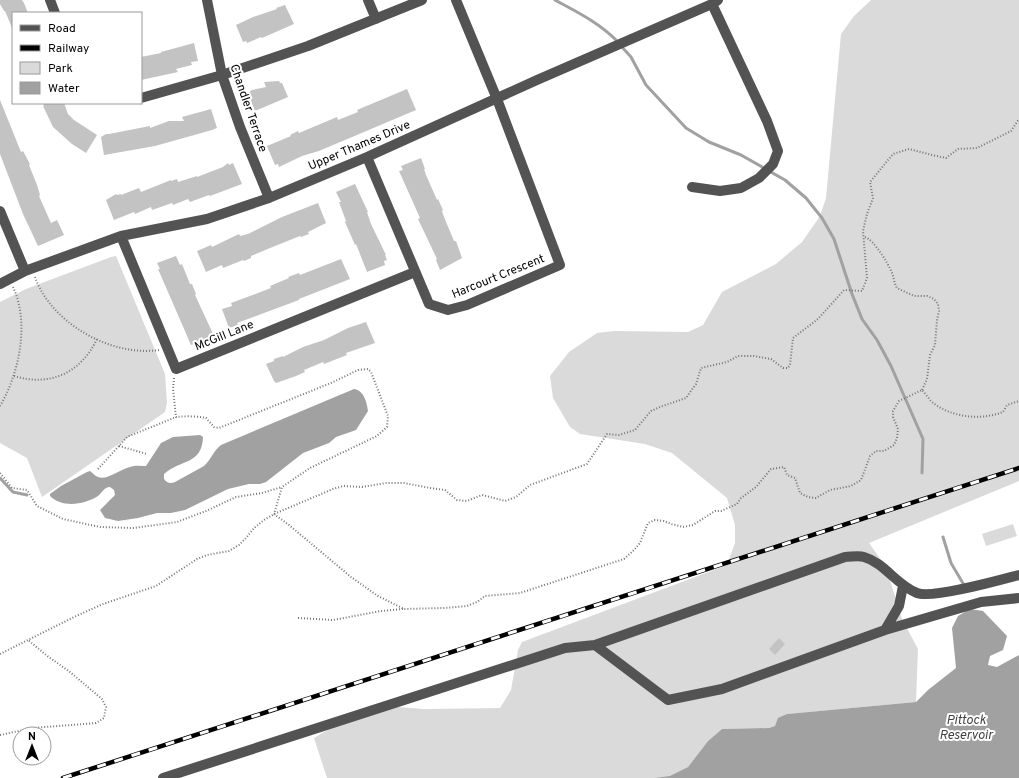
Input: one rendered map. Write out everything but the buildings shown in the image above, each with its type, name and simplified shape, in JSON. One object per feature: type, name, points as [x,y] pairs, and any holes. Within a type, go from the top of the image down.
[{"type":"street","points":[[50,0],[55,12]]},
{"type":"street","name":"Chandler Terrace","points":[[207,0],[222,75],[240,127],[268,198]]},
{"type":"street","points":[[368,0],[376,18]]},
{"type":"street","points":[[142,98],[222,75],[308,46],[422,0]]},
{"type":"street","points":[[456,0],[497,99]]},
{"type":"street","points":[[692,187],[720,191],[741,188],[759,178],[773,164],[778,150],[767,121],[715,2]]},
{"type":"street","name":"Upper Thames Drive","points":[[0,284],[28,270],[121,236],[207,219],[268,198],[366,157],[715,2]]},
{"type":"street","name":"Harcourt Crescent","points":[[366,157],[429,304],[448,310],[467,305],[560,265],[497,99]]},
{"type":"street","points":[[0,210],[28,270]]},
{"type":"street","points":[[121,236],[176,368]]},
{"type":"street","name":"McGill Lane","points":[[176,368],[415,272]]},
{"type":"street","points":[[163,778],[565,648],[595,645],[846,557],[863,557],[880,564],[903,586],[918,594],[936,594],[1019,575]]},
{"type":"street","points":[[885,630],[899,606],[903,586]]},
{"type":"street","points":[[595,645],[668,700],[722,689],[885,630],[981,602],[1019,598]]},
{"type":"path","points":[[0,654],[103,604],[156,586],[197,559],[207,555],[229,551],[239,545],[258,523],[274,514],[343,486],[370,487],[386,483],[404,483],[445,490],[458,500],[467,501],[482,495],[505,501],[516,497],[530,485],[587,464],[607,434],[619,435],[635,430],[651,411],[686,398],[696,384],[701,368],[727,362],[738,356],[754,356],[771,359],[783,368],[788,368],[790,365],[793,338],[818,319],[844,290],[862,291],[867,278],[864,230],[867,214],[873,198],[870,182],[893,154],[909,149],[932,156],[946,158],[958,149],[977,148],[1011,130],[1019,119]]},
{"type":"path","points":[[298,618],[333,620],[381,611],[467,606],[477,602],[485,596],[520,593],[624,559],[640,542],[648,523],[655,520],[664,521],[683,527],[693,525],[715,511],[721,511],[737,504],[741,498],[756,487],[771,469],[784,467],[787,475],[795,478],[800,493],[808,497],[816,498],[830,490],[855,484],[861,480],[870,456],[876,451],[884,451],[894,445],[898,438],[898,429],[893,417],[899,401],[922,390],[927,379],[930,355],[935,345],[937,320],[940,312],[938,304],[934,299],[927,296],[914,296],[897,288],[888,265],[874,244],[865,237]]},
{"type":"path","points":[[28,270],[52,306],[70,324],[81,331],[97,339],[128,349],[154,350],[168,348]]},
{"type":"path","points":[[0,406],[14,376],[20,348],[21,321],[17,294],[9,279]]},
{"type":"path","points":[[14,376],[24,379],[44,380],[63,375],[72,370],[87,357],[97,339]]},
{"type":"path","points":[[176,368],[173,389],[176,417]]},
{"type":"path","points":[[0,473],[12,488],[27,490],[38,506],[63,519],[100,527],[134,528],[177,522],[236,497],[262,493],[282,487],[315,465],[377,436],[387,426],[388,416],[368,369],[358,370],[331,383],[219,428],[214,427],[206,418],[186,416],[176,417],[152,426],[127,437],[98,469]]},
{"type":"path","points":[[922,390],[932,402],[951,414],[977,417],[994,416],[1003,412],[1007,405],[1019,400]]},
{"type":"path","points":[[119,446],[147,454]]},
{"type":"path","points":[[274,514],[282,487]]},
{"type":"path","points":[[274,514],[351,577],[378,596],[404,609]]},
{"type":"path","points":[[0,735],[33,728],[96,723],[104,718],[106,707],[102,698],[28,640]]},
{"type":"green space","points":[[871,0],[1019,0],[1019,481],[869,543],[886,567],[902,619],[918,649],[916,702],[787,714],[775,726],[769,728],[722,729],[708,741],[688,767],[670,777],[327,778],[314,738],[331,728],[397,707],[424,709],[500,708],[511,690],[518,650],[522,642],[727,565],[735,543],[735,525],[727,498],[672,453],[645,444],[580,434],[570,427],[553,398],[550,376],[569,352],[597,333],[614,331],[688,332],[703,325],[722,292],[776,264],[802,242],[820,216],[826,198],[841,34],[854,16]]},
{"type":"green space","points":[[116,256],[165,374],[167,403],[165,412],[42,497],[27,458],[0,443],[0,302],[26,289]]},
{"type":"green space","points":[[1013,524],[1017,536],[986,546],[982,534]]},
{"type":"water","points":[[354,389],[363,394],[368,411],[356,430],[336,437],[329,443],[303,453],[266,482],[228,489],[185,510],[171,513],[157,513],[118,521],[105,518],[100,510],[115,495],[114,490],[110,487],[103,490],[98,496],[80,503],[67,504],[55,500],[50,496],[50,494],[61,486],[90,471],[97,477],[102,478],[132,466],[146,466],[161,443],[173,437],[200,435],[203,437],[202,446],[195,457],[164,474],[164,479],[166,481],[170,483],[175,482],[204,466],[221,445]]},
{"type":"water","name":"Pittock Reservoir","points":[[970,609],[983,611],[1007,636],[1003,650],[990,656],[988,665],[997,667],[1019,655],[1019,778],[655,778],[670,776],[688,767],[708,741],[722,729],[769,728],[775,726],[778,718],[787,714],[916,702],[928,690],[956,668],[952,628],[958,616]]},
{"type":"waterway","points":[[555,0],[604,29],[618,42]]},
{"type":"waterway","points":[[621,46],[631,57],[646,85],[686,128],[709,142],[741,155],[785,180],[806,198],[822,218],[834,239],[862,319],[877,340],[891,366],[923,439],[922,473]]},
{"type":"waterway","points":[[0,478],[13,492],[27,495]]},
{"type":"waterway","points":[[943,537],[951,563],[964,585]]},
{"type":"railway","points":[[63,778],[1019,468]]}]
